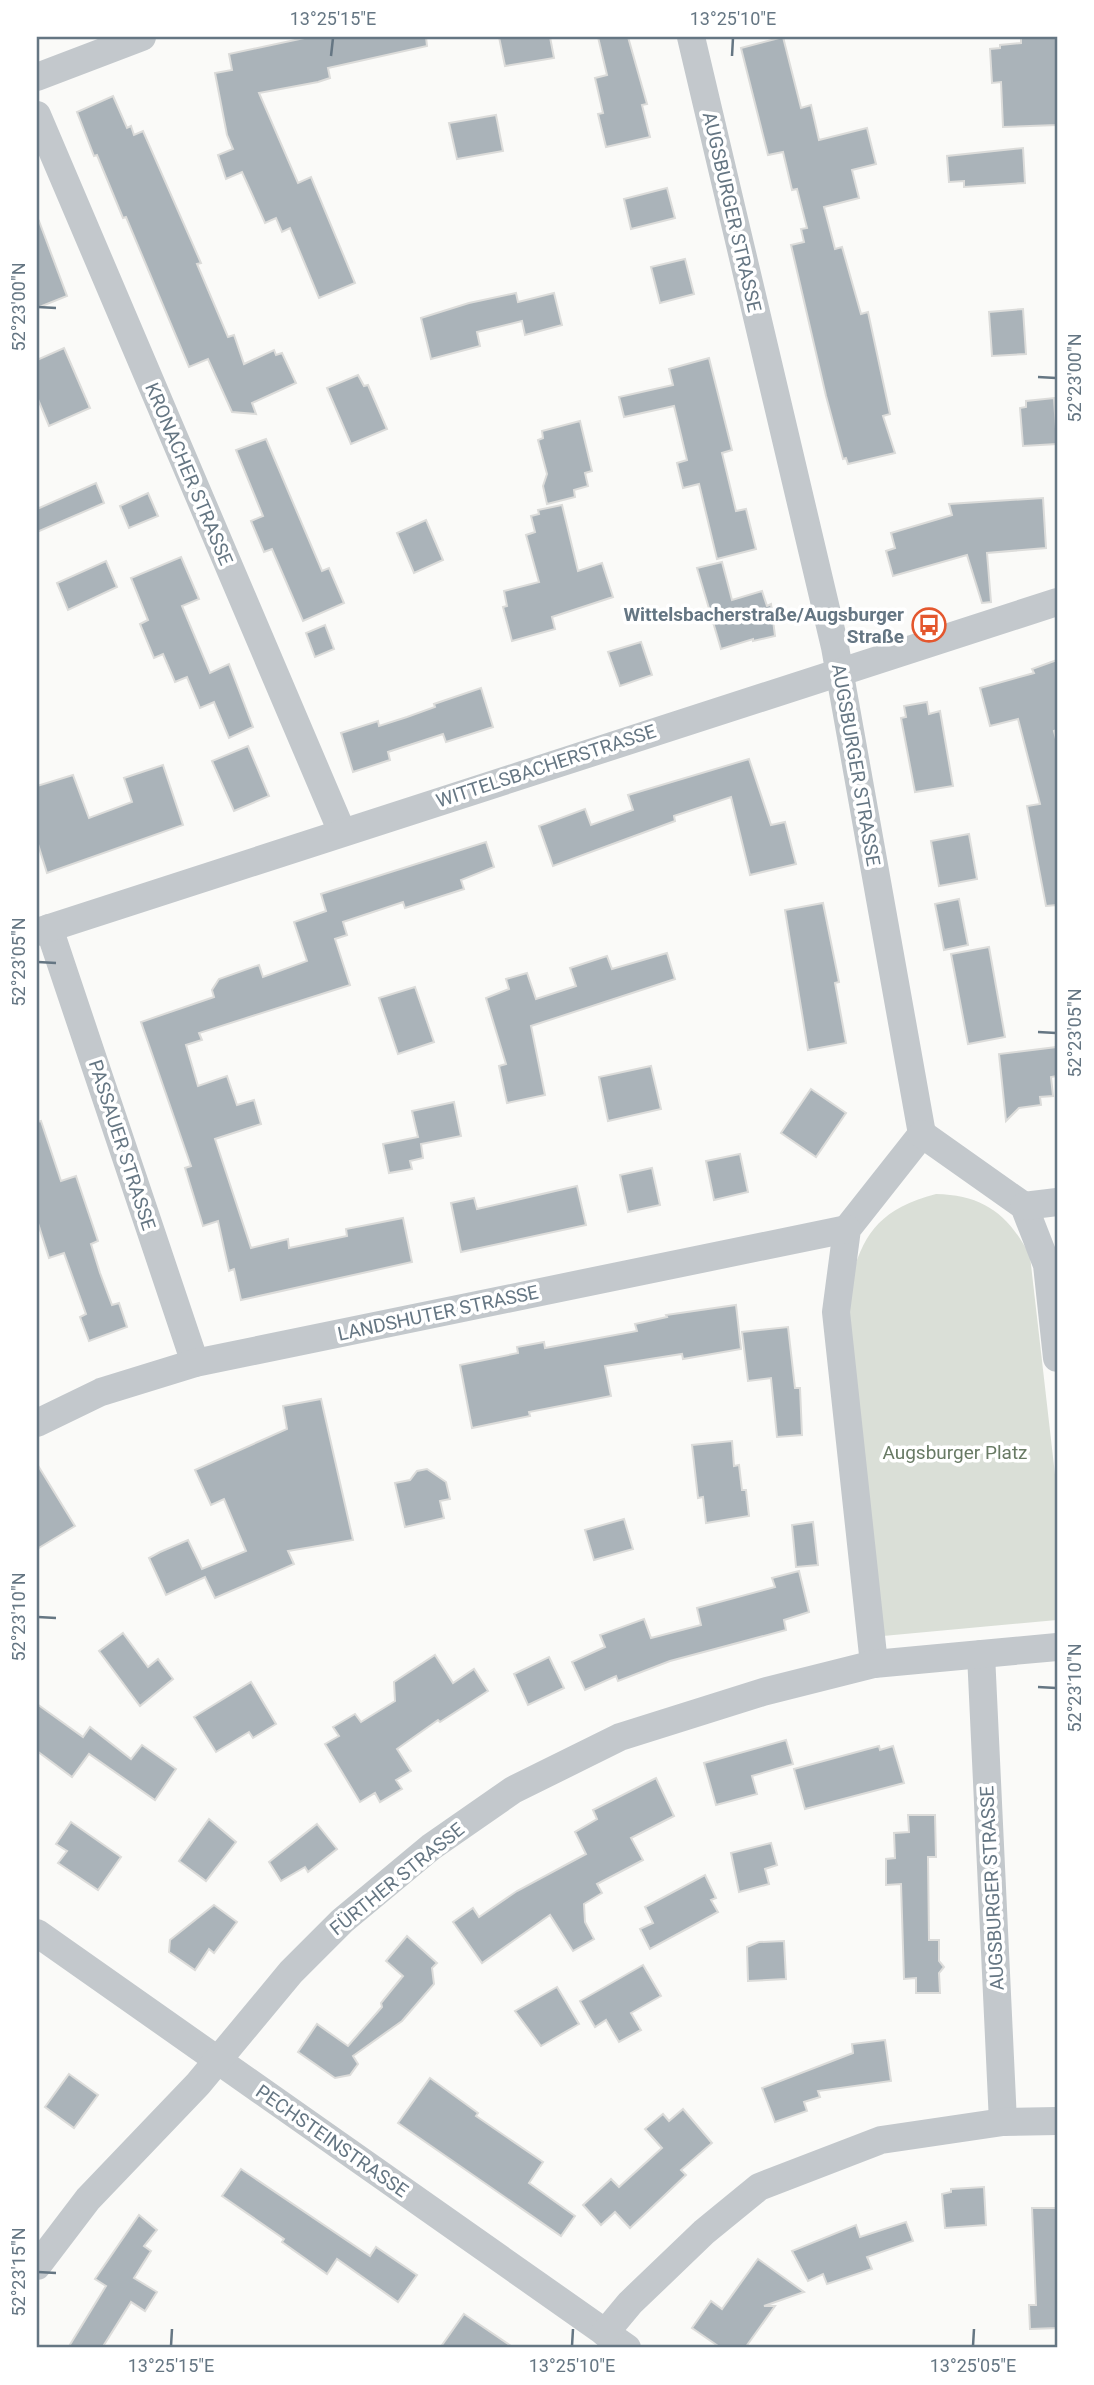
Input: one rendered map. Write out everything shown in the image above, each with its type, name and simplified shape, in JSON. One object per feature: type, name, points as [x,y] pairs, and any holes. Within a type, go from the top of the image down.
[{"type":"street","points":[[37,77],[142,37]]},
{"type":"street","name":"AUGSBURGER STRASSE","points":[[691,37],[839,671],[922,1134]]},
{"type":"street","name":"KRONACHER STRASSE","points":[[37,115],[342,832]]},
{"type":"street","name":"WITTELSBACHERSTRASSE","points":[[43,930],[839,671],[1057,603]]},
{"type":"street","name":"PASSAUER STRASSE","points":[[43,930],[195,1363]]},
{"type":"street","points":[[1057,1358],[1047,1265],[1024,1206],[922,1134],[847,1229],[835,1312],[874,1664],[1057,1647]]},
{"type":"street","points":[[1024,1206],[1057,1202]]},
{"type":"street","name":"LANDSHUTER STRASSE","points":[[37,1423],[102,1392],[195,1363],[847,1229]]},
{"type":"street","name":"AUGSBURGER STRASSE","points":[[981,1654],[1003,2122]]},
{"type":"street","name":"FÜRTHER STRASSE","points":[[37,2266],[88,2199],[218,2060],[291,1972],[342,1922],[431,1847],[513,1790],[620,1737],[763,1692],[874,1664]]},
{"type":"street","name":"PECHSTEINSTRASSE","points":[[37,1933],[616,2341]]},
{"type":"street","points":[[616,2341],[630,2303],[704,2232],[759,2187],[881,2140],[1003,2122],[1057,2121]]},
{"type":"green space","name":"Augsburger Platz","points":[[936,1194],[968,1198],[993,1210],[1013,1229],[1030,1256],[1057,1492],[1057,1620],[883,1636],[843,1312],[861,1251],[880,1222],[894,1211]]},
{"type":"building","points":[[309,37],[426,37],[427,46],[328,68],[330,78],[259,93],[298,183],[311,177],[355,283],[319,298],[290,228],[282,232],[276,218],[265,223],[242,172],[226,179],[218,155],[233,149],[227,135],[215,73],[232,70],[229,54]]},
{"type":"building","points":[[499,37],[550,37],[554,58],[505,66]]},
{"type":"building","points":[[598,37],[628,37],[647,104],[642,105],[650,137],[606,147],[598,114],[603,113],[595,78],[607,75]]},
{"type":"building","points":[[783,37],[801,108],[811,105],[819,140],[867,128],[876,164],[852,170],[859,198],[824,207],[835,249],[842,247],[861,314],[868,312],[890,414],[883,416],[895,453],[848,464],[846,458],[843,459],[826,396],[791,245],[804,242],[801,229],[807,228],[797,189],[792,190],[783,152],[768,155],[741,48]]},
{"type":"building","points":[[1021,37],[1055,37],[1057,41],[1057,125],[1003,127],[1001,82],[992,83],[990,49],[1021,43]]},
{"type":"building","points":[[113,96],[127,128],[131,126],[134,135],[143,131],[201,263],[197,264],[228,337],[234,335],[244,364],[274,350],[276,355],[282,353],[296,383],[252,403],[256,414],[232,412],[208,359],[189,367],[126,217],[123,218],[97,155],[94,156],[77,112]]},
{"type":"building","points":[[496,115],[503,151],[457,159],[449,123]]},
{"type":"building","points":[[1023,148],[1025,183],[964,187],[964,181],[949,182],[947,156]]},
{"type":"building","points":[[667,188],[675,218],[631,229],[624,199]]},
{"type":"building","points":[[39,221],[67,296],[37,308],[37,222]]},
{"type":"building","points":[[685,259],[694,294],[660,303],[651,267]]},
{"type":"building","points":[[516,293],[518,302],[554,293],[562,325],[525,335],[522,321],[477,332],[480,346],[431,359],[421,318],[469,303]]},
{"type":"building","points":[[1023,309],[1026,354],[992,356],[989,312]]},
{"type":"building","points":[[64,348],[90,408],[49,426],[37,397],[37,360]]},
{"type":"building","points":[[709,358],[732,450],[722,453],[736,511],[746,509],[756,549],[717,559],[699,484],[683,488],[677,463],[687,460],[674,406],[624,417],[619,397],[673,385],[669,369]]},
{"type":"building","points":[[358,375],[364,386],[368,385],[387,429],[351,444],[327,388]]},
{"type":"building","points":[[1054,398],[1057,444],[1023,446],[1020,408],[1026,407],[1026,401]]},
{"type":"building","points":[[580,421],[592,471],[585,473],[588,486],[574,490],[575,497],[547,504],[543,486],[547,474],[538,440],[543,438],[542,431]]},
{"type":"building","points":[[266,439],[322,571],[329,568],[344,603],[303,621],[272,549],[264,552],[251,521],[263,516],[236,450]]},
{"type":"building","points":[[96,483],[104,503],[37,532],[37,509]]},
{"type":"building","points":[[148,493],[158,516],[129,528],[120,506]]},
{"type":"building","points":[[1043,498],[1046,548],[987,553],[991,602],[982,603],[967,555],[893,576],[886,551],[895,548],[891,533],[952,515],[949,504]]},
{"type":"building","points":[[562,505],[578,571],[602,563],[613,597],[552,617],[555,629],[512,641],[503,607],[507,606],[504,591],[539,582],[526,535],[535,532],[531,516],[539,514],[538,510]]},
{"type":"building","points":[[426,520],[443,560],[414,573],[397,533]]},
{"type":"building","points":[[181,557],[199,599],[182,606],[210,673],[229,664],[253,727],[229,738],[214,702],[200,708],[187,677],[175,682],[163,654],[154,658],[140,624],[148,620],[131,578]]},
{"type":"building","points":[[106,561],[117,587],[68,610],[57,583]]},
{"type":"building","points":[[722,562],[732,600],[762,591],[767,606],[771,604],[775,636],[753,639],[721,649],[697,568]]},
{"type":"building","points":[[325,625],[334,649],[315,657],[306,633]]},
{"type":"building","points":[[641,642],[652,675],[620,686],[608,652]]},
{"type":"building","points":[[1057,660],[1057,730],[1054,731],[1057,743],[1057,905],[1046,906],[1027,806],[1040,804],[1018,719],[990,726],[980,688],[1034,673],[1032,669]]},
{"type":"building","points":[[481,688],[493,727],[446,742],[443,734],[388,752],[390,760],[353,772],[341,733],[378,721],[379,726],[407,717],[435,707],[434,704]]},
{"type":"building","points":[[927,702],[929,714],[940,711],[953,786],[915,792],[901,718],[906,717],[904,706]]},
{"type":"building","points":[[248,746],[269,796],[234,811],[212,761]]},
{"type":"building","points":[[749,759],[771,825],[785,822],[796,864],[750,875],[731,797],[674,816],[675,821],[553,866],[539,826],[585,809],[591,825],[633,810],[628,795]]},
{"type":"building","points":[[163,765],[183,825],[47,873],[37,841],[37,786],[73,775],[89,818],[132,802],[124,778]]},
{"type":"building","points":[[969,834],[977,879],[939,886],[931,841]]},
{"type":"building","points":[[486,842],[494,867],[461,880],[464,889],[405,908],[403,902],[343,922],[347,935],[335,939],[350,985],[199,1033],[202,1040],[186,1045],[198,1086],[227,1076],[237,1105],[254,1100],[261,1124],[215,1139],[251,1248],[288,1239],[289,1248],[347,1236],[346,1229],[403,1218],[412,1262],[241,1300],[234,1269],[229,1271],[218,1221],[203,1226],[185,1168],[191,1166],[141,1022],[214,997],[212,990],[219,979],[259,965],[263,977],[307,961],[294,922],[326,911],[321,894]]},
{"type":"building","points":[[959,899],[968,945],[944,950],[935,904]]},
{"type":"building","points":[[823,903],[839,982],[835,983],[846,1043],[808,1050],[785,910]]},
{"type":"building","points":[[989,947],[1005,1037],[968,1044],[951,954]]},
{"type":"building","points":[[667,953],[675,979],[531,1026],[545,1095],[507,1103],[499,1066],[506,1064],[486,998],[509,989],[506,979],[527,973],[536,999],[576,986],[570,968],[607,956],[612,969]]},
{"type":"building","points":[[415,987],[434,1042],[398,1054],[379,998]]},
{"type":"building","points":[[1057,1047],[1057,1076],[1051,1077],[1053,1096],[1040,1097],[1041,1105],[1019,1108],[1006,1121],[999,1054]]},
{"type":"building","points":[[651,1066],[661,1109],[608,1121],[599,1077]]},
{"type":"building","points":[[811,1089],[846,1113],[816,1157],[781,1133]]},
{"type":"building","points":[[454,1102],[461,1136],[421,1144],[423,1158],[410,1161],[412,1169],[389,1173],[383,1144],[418,1137],[412,1111]]},
{"type":"building","points":[[41,1121],[61,1181],[76,1176],[98,1241],[91,1244],[100,1273],[112,1305],[119,1303],[127,1327],[89,1341],[80,1317],[86,1314],[64,1253],[49,1258],[37,1220],[37,1122]]},
{"type":"building","points":[[740,1154],[748,1192],[714,1200],[706,1161]]},
{"type":"building","points":[[652,1168],[660,1205],[628,1212],[620,1175]]},
{"type":"building","points":[[577,1186],[586,1225],[461,1252],[451,1203],[474,1198],[477,1209]]},
{"type":"building","points":[[736,1305],[741,1349],[683,1359],[682,1354],[605,1366],[611,1396],[529,1412],[530,1416],[472,1428],[460,1365],[518,1353],[517,1347],[544,1342],[545,1348],[637,1331],[635,1324],[667,1317],[666,1315]]},
{"type":"building","points":[[788,1327],[795,1388],[800,1388],[802,1435],[777,1437],[771,1378],[748,1381],[742,1332]]},
{"type":"building","points":[[321,1399],[353,1540],[288,1551],[294,1564],[215,1598],[205,1577],[166,1595],[149,1558],[188,1540],[202,1569],[246,1551],[224,1499],[211,1505],[195,1470],[287,1429],[283,1406]]},
{"type":"building","points":[[732,1441],[734,1466],[739,1465],[749,1516],[706,1523],[703,1497],[698,1498],[692,1445]]},
{"type":"building","points":[[37,1464],[75,1526],[37,1549]]},
{"type":"building","points":[[427,1469],[446,1482],[450,1499],[440,1501],[444,1518],[405,1527],[395,1483],[410,1480],[417,1471]]},
{"type":"building","points":[[624,1519],[633,1549],[594,1560],[585,1530]]},
{"type":"building","points":[[813,1522],[818,1565],[796,1567],[792,1525]]},
{"type":"building","points":[[799,1571],[809,1612],[784,1620],[786,1630],[670,1661],[618,1681],[616,1676],[585,1690],[572,1662],[605,1647],[600,1635],[644,1619],[651,1638],[701,1625],[697,1608],[775,1587],[772,1578]]},
{"type":"building","points":[[123,1633],[148,1667],[158,1659],[173,1679],[140,1706],[99,1651]]},
{"type":"building","points":[[435,1655],[453,1683],[474,1669],[488,1691],[440,1722],[438,1720],[397,1749],[411,1771],[396,1780],[402,1789],[380,1802],[375,1793],[360,1802],[325,1744],[339,1736],[333,1727],[355,1714],[361,1722],[395,1701],[394,1682]]},
{"type":"building","points":[[549,1657],[564,1688],[528,1705],[514,1674]]},
{"type":"building","points":[[251,1682],[276,1724],[253,1738],[249,1732],[216,1752],[194,1717]]},
{"type":"building","points":[[37,1704],[83,1737],[90,1727],[131,1759],[142,1745],[176,1769],[155,1800],[89,1754],[72,1777],[37,1751]]},
{"type":"building","points":[[786,1740],[793,1764],[752,1776],[757,1794],[716,1805],[704,1763]]},
{"type":"building","points":[[879,1746],[880,1750],[893,1746],[904,1783],[805,1809],[794,1769]]},
{"type":"building","points":[[656,1778],[674,1816],[631,1838],[643,1860],[597,1884],[602,1893],[584,1904],[585,1922],[594,1939],[573,1951],[550,1915],[482,1963],[453,1922],[473,1908],[479,1917],[517,1891],[586,1854],[575,1832],[597,1819],[593,1810]]},
{"type":"building","points":[[908,1815],[935,1815],[936,1857],[928,1857],[929,1940],[939,1940],[939,1961],[944,1967],[939,1973],[940,1993],[916,1993],[916,1978],[904,1979],[901,1884],[886,1885],[886,1859],[895,1858],[894,1833],[909,1832]]},
{"type":"building","points":[[209,1819],[236,1842],[206,1881],[179,1861]]},
{"type":"building","points":[[71,1822],[121,1857],[98,1890],[58,1863],[67,1851],[56,1844]]},
{"type":"building","points":[[317,1824],[337,1849],[308,1872],[305,1867],[281,1881],[269,1862]]},
{"type":"building","points":[[771,1843],[777,1865],[765,1869],[769,1884],[739,1892],[731,1853]]},
{"type":"building","points":[[705,1875],[716,1898],[711,1900],[718,1912],[650,1949],[640,1929],[653,1923],[645,1907]]},
{"type":"building","points":[[214,1905],[237,1922],[214,1953],[209,1949],[195,1970],[169,1952],[170,1940]]},
{"type":"building","points":[[407,1936],[437,1963],[432,1968],[434,1984],[402,2021],[353,2056],[358,2064],[350,2075],[335,2078],[298,2052],[317,2024],[348,2046],[382,2007],[381,2003],[403,1976],[386,1961]]},
{"type":"building","points":[[784,1941],[786,1979],[748,1981],[747,1947],[759,1942]]},
{"type":"building","points":[[643,1965],[661,1996],[631,2013],[641,2030],[619,2042],[606,2020],[595,2027],[580,2001]]},
{"type":"building","points":[[557,1987],[579,2024],[541,2046],[515,2011]]},
{"type":"building","points":[[885,2040],[891,2081],[818,2091],[820,2097],[804,2102],[807,2111],[775,2122],[762,2088],[853,2053],[852,2044]]},
{"type":"building","points":[[69,2074],[98,2095],[74,2128],[45,2107]]},
{"type":"building","points":[[430,2078],[478,2113],[476,2116],[543,2162],[529,2183],[575,2216],[561,2236],[398,2123]]},
{"type":"building","points":[[683,2109],[712,2143],[681,2170],[686,2175],[630,2228],[615,2212],[601,2225],[583,2205],[611,2179],[619,2187],[662,2148],[645,2129],[663,2114],[669,2121]]},
{"type":"building","points":[[241,2169],[370,2256],[376,2247],[417,2275],[398,2302],[337,2259],[327,2274],[282,2242],[284,2239],[222,2196]]},
{"type":"building","points":[[984,2187],[986,2225],[945,2228],[942,2194],[951,2192],[951,2189]]},
{"type":"building","points":[[1032,2208],[1057,2208],[1057,2328],[1030,2329],[1029,2305],[1036,2305]]},
{"type":"building","points":[[139,2215],[157,2230],[144,2246],[151,2251],[134,2278],[157,2292],[145,2311],[131,2302],[102,2348],[68,2348],[106,2286],[95,2279]]},
{"type":"building","points":[[906,2222],[913,2241],[867,2257],[872,2269],[827,2284],[823,2274],[808,2281],[792,2251],[856,2225],[860,2237]]},
{"type":"building","points":[[758,2259],[804,2292],[764,2306],[775,2306],[745,2348],[721,2348],[692,2328],[711,2301],[722,2309]]},
{"type":"building","points":[[464,2314],[514,2348],[440,2348]]},
{"type":"place","name":"Wittelsbacherstraße/Augsburger Straße","points":[[929,625]]}]
